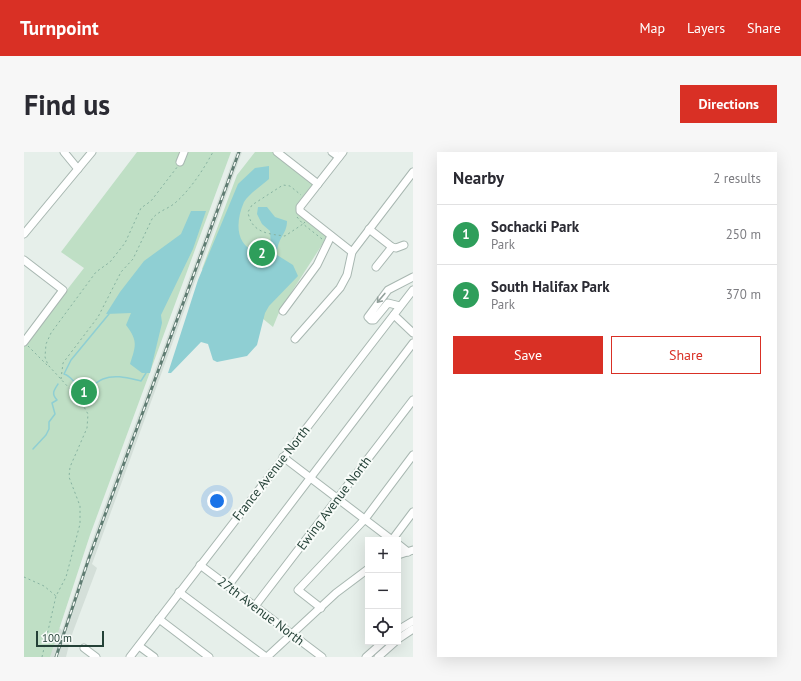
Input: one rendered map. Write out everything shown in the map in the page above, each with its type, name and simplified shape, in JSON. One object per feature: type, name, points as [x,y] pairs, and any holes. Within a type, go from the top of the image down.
[{"type":"street","points":[[64,152],[78,169]]},
{"type":"street","points":[[24,234],[92,152]]},
{"type":"street","points":[[180,162],[184,152]]},
{"type":"street","points":[[277,152],[318,184]]},
{"type":"street","points":[[332,152],[341,154],[300,207],[298,214],[306,222],[329,239],[352,252]]},
{"type":"street","points":[[295,339],[327,305],[345,282],[352,252],[413,172]]},
{"type":"street","points":[[369,229],[392,247],[396,248],[404,245]]},
{"type":"street","points":[[283,310],[317,265],[329,239]]},
{"type":"street","points":[[376,267],[392,247]]},
{"type":"street","points":[[24,260],[63,290],[24,343]]},
{"type":"street","points":[[400,306],[388,303],[374,320],[371,320],[368,317],[388,290],[413,277]]},
{"type":"street","name":"France Avenue North","points":[[130,657],[413,290]]},
{"type":"street","points":[[394,315],[413,334]]},
{"type":"street","points":[[228,586],[413,343]]},
{"type":"street","name":"Ewing Avenue North","points":[[255,606],[413,400]]},
{"type":"street","points":[[321,608],[298,590],[365,519],[413,455]]},
{"type":"street","points":[[283,457],[388,537]]},
{"type":"street","points":[[394,537],[413,512]]},
{"type":"street","points":[[401,546],[410,551]]},
{"type":"street","name":"27th Avenue North","points":[[200,565],[322,657]]},
{"type":"street","points":[[180,592],[266,657],[336,593],[365,571]]},
{"type":"street","points":[[159,619],[209,657]]},
{"type":"street","points":[[401,628],[413,621]]},
{"type":"street","points":[[401,637],[413,629]]},
{"type":"street","points":[[366,657],[380,645]]},
{"type":"street","points":[[378,657],[392,645]]},
{"type":"street","points":[[139,646],[154,657]]},
{"type":"street","points":[[84,648],[96,657]]},
{"type":"path","points":[[61,380],[63,363],[98,317],[121,272],[133,259],[152,219],[172,206],[184,193],[205,166],[213,152]]},
{"type":"path","points":[[48,365],[45,357],[46,344],[51,333],[96,272],[110,262],[122,248],[141,208],[151,201],[180,162]]},
{"type":"path","points":[[304,203],[299,200],[301,196],[300,194],[290,186],[283,185],[252,205],[248,212],[252,226],[259,231],[270,234],[285,236],[306,222]]},
{"type":"path","points":[[298,214],[306,222],[329,239]]},
{"type":"path","points":[[24,343],[48,365],[80,400],[88,414],[87,428],[82,445],[70,467],[70,477],[80,506],[80,524],[66,577],[56,596],[42,657]]},
{"type":"path","points":[[24,577],[44,586],[56,596]]},
{"type":"shaded area","points":[[236,152],[242,152],[92,564],[97,568],[71,637],[66,657],[45,657],[55,625],[62,630],[97,527]]},
{"type":"green space","points":[[137,152],[231,152],[90,535],[50,657],[24,657],[24,345],[84,268],[61,252]]},
{"type":"green space","points":[[255,152],[275,152],[315,183],[297,213],[327,237],[280,310],[273,327],[202,269],[237,175]]},
{"type":"water","points":[[269,166],[269,179],[252,193],[244,202],[239,221],[240,237],[244,244],[250,249],[258,252],[269,253],[271,246],[270,231],[262,224],[257,214],[258,207],[267,207],[275,217],[287,221],[287,226],[277,249],[277,255],[293,265],[298,276],[269,306],[265,313],[257,345],[247,356],[217,362],[213,360],[208,344],[201,342],[171,373],[168,373],[198,280],[238,184],[255,168]]},
{"type":"water","points":[[191,211],[206,211],[193,249],[161,315],[162,323],[150,373],[142,373],[130,364],[135,343],[133,335],[126,325],[131,313],[106,314],[120,292],[144,261],[181,234]]},
{"type":"waterway","points":[[109,314],[71,360],[64,374],[75,383],[85,387],[91,386],[103,379],[112,377],[122,377],[141,381],[146,373]]},
{"type":"waterway","points":[[33,449],[46,435],[49,429],[49,422],[55,414],[52,403],[57,400],[55,398],[54,390],[58,384]]},
{"type":"railway","points":[[56,657],[89,558],[239,152]]},
{"type":"place","name":"South Halifax Park","points":[[262,253]]},
{"type":"place","name":"Sochacki Park","points":[[84,392]]}]
